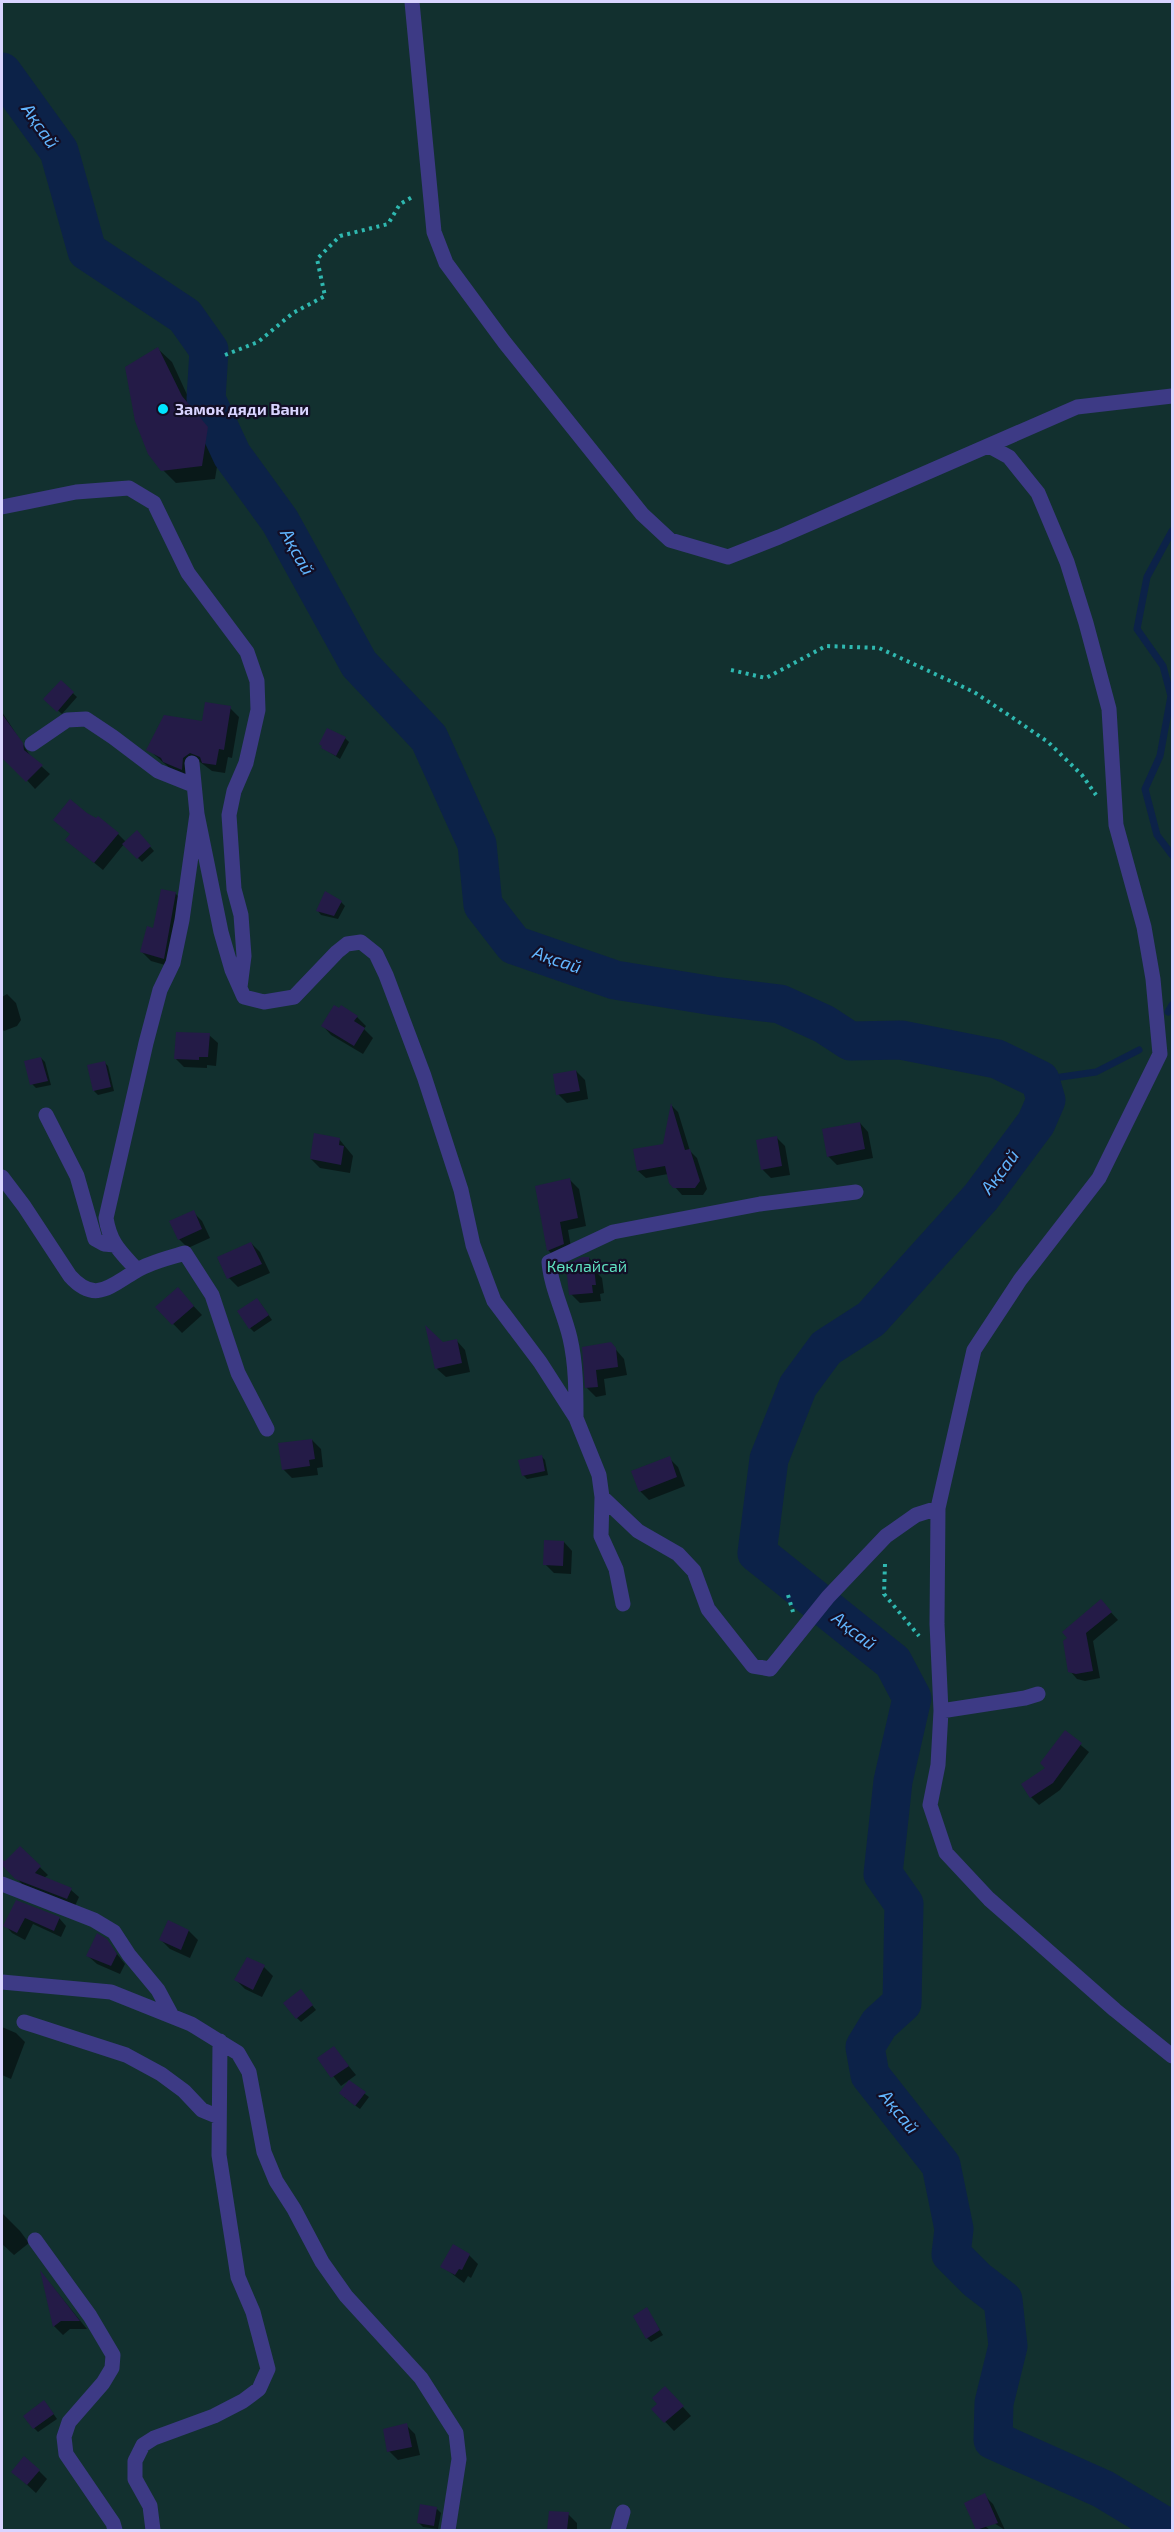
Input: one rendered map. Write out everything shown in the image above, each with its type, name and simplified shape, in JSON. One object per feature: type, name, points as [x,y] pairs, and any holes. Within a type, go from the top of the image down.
[{"type":"street","points":[[412,2],[434,231],[446,263],[505,344],[573,429],[642,514],[670,540],[728,557],[1077,407],[1173,396]]},
{"type":"street","points":[[989,446],[1009,457],[1038,493],[1068,562],[1109,709],[1116,825],[1144,927],[1153,979],[1160,1054],[1099,1178],[1076,1205],[1020,1281],[974,1350],[938,1508],[938,1659],[941,1711],[938,1765],[930,1805],[946,1853],[988,1899],[1115,2010],[1173,2056]]},
{"type":"street","points":[[2,507],[76,492],[129,488],[154,503],[188,573],[247,652],[257,681],[258,710],[246,762],[234,791],[229,815],[234,889],[241,915],[244,956],[240,987]]},
{"type":"street","points":[[32,744],[67,720],[86,719],[113,736],[158,771],[193,785]]},
{"type":"street","points":[[192,763],[193,785],[221,932],[244,997],[264,1002],[294,997],[321,966],[347,944],[361,942],[376,954],[424,1076],[461,1190],[473,1245],[494,1301],[540,1362],[576,1418],[599,1475],[602,1497],[601,1536],[615,1569],[623,1604]]},
{"type":"street","points":[[137,1270],[109,1236],[106,1218],[160,990],[173,963],[198,814]]},
{"type":"street","points":[[46,1115],[77,1176],[95,1239],[104,1244],[115,1245]]},
{"type":"street","points":[[2,1177],[79,1286],[92,1292],[105,1290],[137,1270],[186,1253],[212,1295],[238,1373],[267,1429]]},
{"type":"street","points":[[576,1418],[576,1390],[570,1340],[550,1275],[549,1262],[613,1232],[760,1204],[856,1192]]},
{"type":"street","points":[[602,1497],[638,1531],[678,1554],[694,1571],[708,1610],[753,1666],[770,1669],[828,1597],[886,1536],[916,1515],[938,1508]]},
{"type":"street","points":[[941,1711],[1038,1694]]},
{"type":"street","points":[[2,1884],[94,1920],[114,1932],[129,1955],[158,1990],[172,2016]]},
{"type":"street","points":[[2,1982],[111,1992],[191,2024],[238,2053],[249,2072],[264,2152],[276,2181],[294,2209],[322,2262],[346,2296],[421,2378],[456,2433],[459,2459],[448,2530]]},
{"type":"street","points":[[24,2022],[126,2055],[161,2074],[184,2091],[202,2110],[219,2117]]},
{"type":"street","points":[[153,2530],[150,2506],[135,2479],[135,2461],[143,2445],[154,2438],[214,2416],[243,2401],[259,2389],[268,2369],[253,2312],[238,2277],[219,2155],[220,2041]]},
{"type":"street","points":[[35,2240],[90,2316],[113,2355],[112,2368],[69,2422],[64,2437],[66,2454],[113,2523],[115,2530]]},
{"type":"street","points":[[618,2530],[623,2512]]},
{"type":"path","points":[[225,355],[258,342],[293,314],[325,296],[317,259],[340,236],[388,224],[400,204],[430,187]]},
{"type":"path","points":[[731,670],[766,678],[826,646],[879,648],[974,692],[1048,742],[1082,775],[1099,800]]},
{"type":"path","points":[[886,1536],[884,1594],[938,1659]]},
{"type":"green space","name":"Көклайсай","points":[[2,2],[1172,2],[1172,2530],[2,2530]]},
{"type":"building","name":"Замок дяди Вани","points":[[158,347],[182,396],[208,427],[202,466],[161,471],[148,454],[135,421],[125,367]]},
{"type":"building","points":[[61,680],[74,692],[57,712],[43,699]]},
{"type":"building","points":[[205,702],[231,706],[224,750],[219,749],[216,765],[202,763],[200,757],[190,753],[183,758],[182,770],[163,762],[161,758],[146,750],[164,715],[202,721]]},
{"type":"building","points":[[2,714],[23,743],[24,750],[43,765],[26,782],[2,758]]},
{"type":"building","points":[[327,728],[346,737],[336,756],[321,748],[319,744]]},
{"type":"building","points":[[70,799],[87,813],[96,818],[98,816],[119,833],[94,863],[65,840],[70,834],[53,820]]},
{"type":"building","points":[[137,830],[151,846],[137,859],[122,844]]},
{"type":"building","points":[[161,889],[176,892],[164,959],[140,952],[147,926],[153,928]]},
{"type":"building","points":[[325,891],[342,901],[334,916],[316,911]]},
{"type":"building","points":[[334,1005],[339,1008],[341,1005],[358,1016],[354,1021],[365,1028],[354,1046],[321,1026]]},
{"type":"building","points":[[176,1032],[210,1033],[208,1057],[199,1057],[199,1060],[174,1059]]},
{"type":"building","points":[[41,1057],[48,1081],[30,1085],[24,1061]]},
{"type":"building","points":[[105,1061],[111,1087],[93,1091],[87,1065]]},
{"type":"building","points":[[576,1070],[580,1091],[556,1095],[553,1074]]},
{"type":"building","points":[[671,1103],[685,1150],[690,1149],[700,1181],[695,1188],[673,1188],[669,1183],[665,1166],[637,1171],[633,1149],[663,1144]]},
{"type":"building","points":[[860,1122],[865,1149],[827,1157],[822,1129]]},
{"type":"building","points":[[314,1133],[340,1138],[339,1145],[344,1146],[341,1165],[310,1159]]},
{"type":"building","points":[[777,1136],[782,1166],[761,1170],[756,1140]]},
{"type":"building","points":[[570,1178],[578,1218],[560,1222],[564,1244],[547,1251],[535,1186]]},
{"type":"building","points":[[194,1210],[202,1229],[178,1240],[169,1221]]},
{"type":"building","points":[[251,1242],[262,1264],[227,1279],[217,1257]]},
{"type":"building","points":[[582,1257],[589,1257],[590,1268],[594,1267],[596,1285],[592,1285],[593,1293],[569,1295],[566,1265]]},
{"type":"building","points":[[178,1287],[194,1306],[172,1325],[155,1307]]},
{"type":"building","points":[[257,1298],[269,1315],[249,1329],[237,1311]]},
{"type":"building","points":[[425,1325],[443,1342],[457,1339],[462,1363],[435,1369]]},
{"type":"building","points":[[611,1342],[616,1348],[618,1367],[596,1370],[598,1387],[585,1388],[582,1347]]},
{"type":"building","points":[[312,1439],[315,1459],[309,1460],[310,1466],[282,1470],[278,1443]]},
{"type":"building","points":[[542,1455],[545,1471],[522,1476],[518,1460]]},
{"type":"building","points":[[670,1456],[677,1477],[639,1492],[631,1471]]},
{"type":"building","points":[[544,1540],[564,1541],[563,1566],[543,1565]]},
{"type":"building","points":[[1101,1599],[1112,1612],[1086,1633],[1093,1671],[1076,1674],[1068,1672],[1063,1641],[1067,1638],[1062,1632]]},
{"type":"building","points":[[1065,1730],[1082,1743],[1053,1783],[1030,1798],[1021,1784],[1045,1768],[1040,1763]]},
{"type":"building","points":[[20,1846],[41,1866],[35,1873],[72,1888],[67,1899],[15,1879],[2,1865],[2,1860],[5,1861]]},
{"type":"building","points":[[16,1900],[60,1917],[54,1931],[25,1918],[17,1933],[3,1926]]},
{"type":"building","points":[[168,1920],[189,1930],[181,1950],[159,1940]]},
{"type":"building","points":[[97,1933],[107,1939],[117,1954],[111,1966],[86,1956]]},
{"type":"building","points":[[247,1957],[265,1965],[253,1990],[234,1980]]},
{"type":"building","points":[[301,1989],[313,2005],[296,2019],[283,2003]]},
{"type":"building","points":[[334,2046],[349,2066],[331,2078],[317,2058]]},
{"type":"building","points":[[349,2080],[366,2092],[355,2106],[339,2093]]},
{"type":"building","points":[[453,2244],[470,2254],[462,2270],[459,2269],[455,2275],[440,2267]]},
{"type":"building","points":[[40,2270],[80,2321],[61,2321],[53,2327]]},
{"type":"building","points":[[647,2307],[660,2330],[646,2339],[633,2316]]},
{"type":"building","points":[[665,2386],[684,2406],[664,2423],[651,2409],[657,2404],[652,2398]]},
{"type":"building","points":[[44,2400],[54,2414],[33,2429],[23,2416]]},
{"type":"building","points":[[407,2423],[412,2447],[387,2452],[383,2429]]},
{"type":"building","points":[[24,2456],[40,2470],[27,2485],[11,2472]]},
{"type":"building","points":[[985,2493],[998,2523],[976,2530],[964,2503]]},
{"type":"building","points":[[420,2504],[437,2507],[434,2526],[417,2523]]},
{"type":"building","points":[[549,2511],[569,2512],[567,2530],[547,2530]]},
{"type":"waterway","name":"Ақсай","points":[[2,72],[59,151],[87,251],[185,316],[209,350],[206,399],[232,455],[280,521],[359,664],[429,738],[477,844],[483,905],[514,945],[615,980],[780,1004],[824,1024],[850,1041],[901,1040],[997,1059],[1040,1080],[1046,1100],[1036,1123],[981,1197],[871,1319],[826,1348],[798,1386],[769,1459],[757,1553],[893,1662],[912,1698],[893,1781],[883,1874],[904,1904],[902,2003],[879,2024],[865,2047],[870,2075],[941,2165],[954,2229],[951,2254],[977,2280],[1003,2300],[1008,2346],[994,2403],[993,2440],[1103,2489],[1171,2530]]},
{"type":"waterway","points":[[1172,531],[1147,577],[1137,629],[1163,666],[1171,696],[1160,756],[1145,789],[1157,835],[1172,855]]},
{"type":"waterway","points":[[1168,1012],[1172,1005]]},
{"type":"waterway","points":[[1040,1080],[1096,1072],[1139,1050]]},
{"type":"place","name":"Замок дяди Вани","points":[[163,409]]}]
